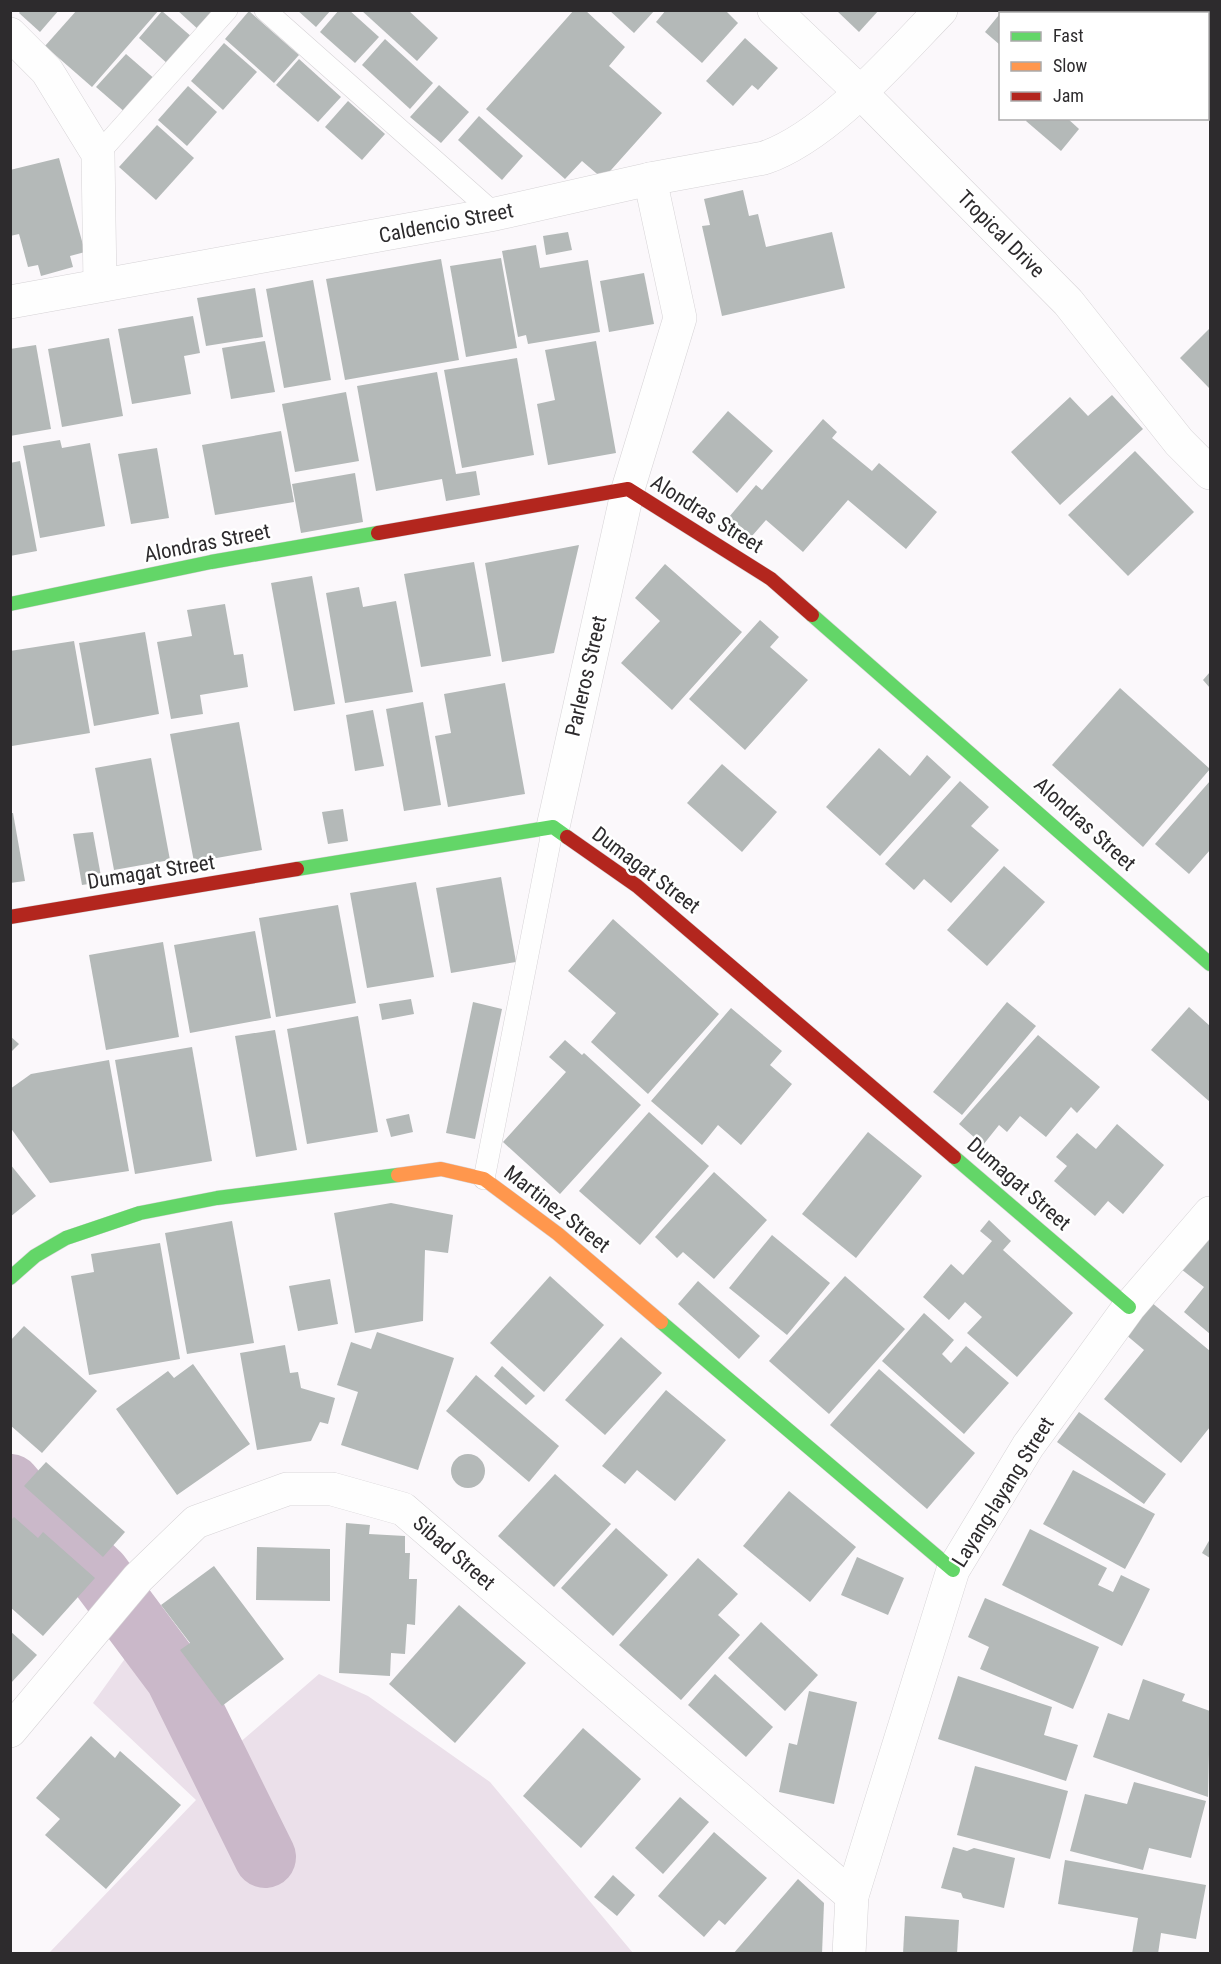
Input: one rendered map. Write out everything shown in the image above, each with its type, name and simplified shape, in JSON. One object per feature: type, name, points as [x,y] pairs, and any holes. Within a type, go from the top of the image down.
[{"type":"street","name":"Tropical Drive","points":[[774,10],[860,92],[1068,302],[1179,442],[1210,473]]},
{"type":"street","name":"Caldencio Street","points":[[10,302],[495,214],[650,179],[775,155],[817,128],[860,92],[941,10]]},
{"type":"street","points":[[10,34],[47,71],[98,154],[100,285]]},
{"type":"street","name":"Parleros Street","points":[[553,827],[628,489],[680,318],[650,179]]},
{"type":"street","name":"Alondras Street","points":[[10,604],[212,562],[628,489],[771,579],[975,755],[1210,964]]},
{"type":"street","name":"Dumagat Street","points":[[10,917],[553,827],[637,885],[1129,1307]]},
{"type":"street","name":"Martinez Street","points":[[10,1278],[22,1266],[70,1236],[170,1204],[441,1169],[484,1179],[558,1234],[953,1570]]},
{"type":"street","name":"Layang-layang Street","points":[[849,1953],[852,1896],[953,1570],[1028,1446],[1129,1307],[1210,1213]]},
{"type":"street","name":"Sibad Street","points":[[10,1731],[138,1578],[196,1522],[287,1489],[332,1489],[403,1509],[852,1896]]},
{"type":"lane","points":[[98,154],[227,10]]},
{"type":"lane","points":[[265,10],[495,214]]},
{"type":"lane","name":"Parleros Street","points":[[484,1179],[553,827]]},
{"type":"shaded area","points":[[152,1621],[238,1744],[319,1674],[368,1696],[490,1782],[633,1953],[49,1953],[196,1800],[93,1703]]},
{"type":"building","points":[[21,10],[59,10],[40,32],[19,13]]},
{"type":"building","points":[[77,10],[159,10],[92,87],[45,46]]},
{"type":"building","points":[[177,10],[217,10],[200,31]]},
{"type":"building","points":[[297,10],[331,10],[316,27]]},
{"type":"building","points":[[339,10],[349,10],[379,37],[355,63],[320,32]]},
{"type":"building","points":[[361,10],[408,10],[438,38],[417,61]]},
{"type":"building","points":[[574,10],[585,10],[625,47],[609,66],[662,113],[603,179],[582,161],[565,179],[486,109]]},
{"type":"building","points":[[609,10],[655,10],[634,33]]},
{"type":"building","points":[[666,10],[725,10],[738,23],[702,63],[656,22]]},
{"type":"building","points":[[836,10],[879,10],[859,32]]},
{"type":"building","points":[[1003,10],[1073,10],[1075,12],[1001,12]]},
{"type":"building","points":[[162,11],[193,38],[169,65],[139,38]]},
{"type":"building","points":[[249,11],[299,55],[274,83],[225,39]]},
{"type":"building","points":[[999,15],[999,44],[985,32]]},
{"type":"building","points":[[745,38],[778,68],[758,90],[752,85],[733,106],[706,81]]},
{"type":"building","points":[[385,39],[433,83],[410,109],[362,65]]},
{"type":"building","points":[[224,43],[257,72],[223,110],[191,81]]},
{"type":"building","points":[[126,54],[157,81],[127,114],[96,87]]},
{"type":"building","points":[[299,59],[341,97],[318,122],[276,85]]},
{"type":"building","points":[[439,85],[469,112],[441,143],[410,117]]},
{"type":"building","points":[[188,86],[217,112],[187,146],[158,120]]},
{"type":"building","points":[[348,101],[385,134],[362,160],[325,127]]},
{"type":"building","points":[[479,116],[523,156],[502,180],[458,140]]},
{"type":"building","points":[[1069,120],[1079,129],[1061,151],[1026,121]]},
{"type":"building","points":[[157,125],[194,158],[156,200],[119,167]]},
{"type":"building","points":[[59,158],[85,252],[70,256],[73,267],[41,276],[38,265],[28,267],[19,234],[10,236],[10,170]]},
{"type":"building","points":[[743,190],[749,216],[758,214],[766,247],[832,232],[845,288],[722,316],[702,226],[710,225],[704,199]]},
{"type":"building","points":[[568,232],[572,250],[546,255],[543,236]]},
{"type":"building","points":[[536,245],[540,268],[588,260],[600,332],[528,344],[526,335],[518,337],[502,251]]},
{"type":"building","points":[[501,258],[517,348],[466,357],[450,266]]},
{"type":"building","points":[[441,259],[459,360],[345,380],[326,279]]},
{"type":"building","points":[[644,273],[654,324],[609,332],[600,281]]},
{"type":"building","points":[[313,280],[331,380],[284,388],[266,289]]},
{"type":"building","points":[[255,288],[263,337],[206,346],[197,298]]},
{"type":"building","points":[[193,316],[200,353],[184,356],[191,394],[132,404],[118,329]]},
{"type":"building","points":[[1210,328],[1210,389],[1180,358]]},
{"type":"building","points":[[109,338],[123,416],[62,427],[48,349]]},
{"type":"building","points":[[265,341],[275,392],[231,399],[222,348]]},
{"type":"building","points":[[596,341],[616,453],[548,465],[537,404],[555,400],[545,350]]},
{"type":"building","points":[[36,345],[51,429],[10,436],[10,349]]},
{"type":"building","points":[[517,358],[534,455],[462,468],[444,370]]},
{"type":"building","points":[[437,372],[456,474],[476,471],[480,495],[446,501],[442,479],[376,491],[357,386]]},
{"type":"building","points":[[346,392],[359,461],[295,472],[282,404]]},
{"type":"building","points":[[1112,395],[1143,429],[1060,505],[1011,452],[1070,397],[1088,416]]},
{"type":"building","points":[[728,411],[773,451],[737,493],[692,452]]},
{"type":"building","points":[[823,419],[837,432],[832,438],[872,471],[879,463],[937,512],[906,549],[848,500],[803,552],[766,520],[752,536],[729,517],[756,485],[762,490]]},
{"type":"building","points":[[281,431],[294,502],[215,515],[202,445]]},
{"type":"building","points":[[60,440],[62,448],[90,443],[105,526],[40,538],[23,446]]},
{"type":"building","points":[[157,448],[169,518],[131,524],[118,454]]},
{"type":"building","points":[[1135,451],[1194,512],[1128,576],[1068,515]]},
{"type":"building","points":[[20,461],[37,551],[10,556],[10,463]]},
{"type":"building","points":[[355,473],[363,522],[301,533],[292,484]]},
{"type":"building","points":[[579,545],[554,653],[502,662],[485,563]]},
{"type":"building","points":[[474,562],[491,656],[421,667],[404,574]]},
{"type":"building","points":[[665,564],[742,632],[672,710],[621,663],[660,621],[635,598]]},
{"type":"building","points":[[312,576],[335,704],[294,711],[271,583]]},
{"type":"building","points":[[359,587],[363,607],[396,601],[413,692],[345,703],[326,593]]},
{"type":"building","points":[[225,604],[234,655],[243,654],[248,687],[200,695],[203,714],[171,719],[157,642],[192,636],[187,610]]},
{"type":"building","points":[[760,620],[779,637],[770,647],[808,680],[745,750],[689,699]]},
{"type":"building","points":[[145,632],[159,714],[94,726],[79,643]]},
{"type":"building","points":[[74,641],[90,733],[12,746],[10,651]]},
{"type":"building","points":[[1210,672],[1210,688],[1203,680]]},
{"type":"building","points":[[505,683],[525,794],[448,807],[435,736],[451,733],[444,694]]},
{"type":"building","points":[[1120,688],[1210,769],[1143,847],[1052,765]]},
{"type":"building","points":[[423,702],[441,805],[404,811],[386,709]]},
{"type":"building","points":[[373,710],[384,766],[355,771],[346,715]]},
{"type":"building","points":[[239,722],[262,850],[194,862],[170,734]]},
{"type":"building","points":[[879,748],[910,776],[927,755],[951,777],[880,856],[826,807]]},
{"type":"building","points":[[151,758],[170,860],[114,870],[95,768]]},
{"type":"building","points":[[722,764],[777,812],[742,852],[687,803]]},
{"type":"building","points":[[960,781],[989,807],[971,826],[999,850],[951,903],[924,879],[914,890],[885,864]]},
{"type":"building","points":[[1210,781],[1210,850],[1189,874],[1155,844]]},
{"type":"building","points":[[343,809],[348,841],[328,844],[322,812]]},
{"type":"building","points":[[10,813],[13,813],[25,881],[10,883]]},
{"type":"building","points":[[93,832],[102,882],[82,885],[73,834]]},
{"type":"building","points":[[1004,866],[1045,902],[987,966],[947,930]]},
{"type":"building","points":[[501,877],[516,962],[451,973],[436,888]]},
{"type":"building","points":[[416,882],[434,977],[367,988],[350,893]]},
{"type":"building","points":[[338,905],[356,1003],[276,1017],[259,918]]},
{"type":"building","points":[[613,919],[719,1014],[648,1094],[591,1042],[616,1013],[568,971]]},
{"type":"building","points":[[255,931],[271,1018],[190,1033],[174,945]]},
{"type":"building","points":[[163,942],[179,1037],[106,1050],[89,955]]},
{"type":"building","points":[[411,999],[414,1014],[382,1020],[379,1004]]},
{"type":"building","points":[[473,1002],[502,1009],[475,1139],[446,1133]]},
{"type":"building","points":[[1007,1002],[1036,1026],[962,1115],[933,1092]]},
{"type":"building","points":[[1189,1007],[1210,1026],[1210,1102],[1151,1050]]},
{"type":"building","points":[[731,1008],[782,1051],[770,1065],[792,1084],[741,1145],[718,1125],[702,1145],[651,1101]]},
{"type":"building","points":[[358,1016],[378,1132],[307,1144],[287,1029]]},
{"type":"building","points":[[275,1030],[297,1150],[256,1157],[235,1036]]},
{"type":"building","points":[[1038,1035],[1100,1087],[1077,1113],[1071,1107],[1046,1137],[1020,1116],[1007,1132],[999,1125],[983,1145],[959,1124]]},
{"type":"building","points":[[10,1036],[19,1044],[10,1053]]},
{"type":"building","points":[[565,1040],[582,1055],[584,1053],[641,1105],[560,1194],[503,1142],[566,1072],[549,1057]]},
{"type":"building","points":[[192,1047],[212,1161],[135,1174],[115,1060]]},
{"type":"building","points":[[109,1060],[129,1171],[50,1183],[10,1127],[10,1089],[31,1074]]},
{"type":"building","points":[[649,1112],[709,1166],[640,1245],[579,1191]]},
{"type":"building","points":[[409,1114],[413,1132],[391,1137],[386,1119]]},
{"type":"building","points":[[1117,1124],[1164,1165],[1123,1214],[1108,1201],[1095,1216],[1054,1181],[1067,1166],[1056,1157],[1077,1133],[1096,1149]]},
{"type":"building","points":[[868,1132],[922,1176],[856,1258],[802,1214]]},
{"type":"building","points":[[10,1164],[36,1196],[10,1217]]},
{"type":"building","points":[[714,1172],[767,1220],[714,1279],[683,1252],[677,1258],[655,1237]]},
{"type":"building","points":[[391,1203],[453,1215],[448,1253],[425,1250],[423,1321],[355,1333],[334,1213]]},
{"type":"building","points":[[989,1220],[1011,1241],[1003,1250],[1073,1313],[1017,1377],[967,1333],[982,1317],[965,1302],[949,1320],[923,1297],[951,1264],[963,1275],[992,1241],[980,1231]]},
{"type":"building","points":[[232,1221],[254,1343],[187,1354],[165,1233]]},
{"type":"building","points":[[1210,1234],[1210,1334],[1184,1312],[1204,1287],[1181,1269]]},
{"type":"building","points":[[772,1235],[830,1283],[787,1335],[729,1288]]},
{"type":"building","points":[[160,1243],[180,1359],[89,1375],[71,1276],[94,1272],[91,1254]]},
{"type":"building","points":[[550,1276],[604,1325],[544,1392],[490,1343]]},
{"type":"building","points":[[845,1276],[905,1329],[829,1414],[769,1361]]},
{"type":"building","points":[[330,1279],[338,1324],[298,1331],[289,1286]]},
{"type":"building","points":[[698,1281],[760,1336],[739,1359],[678,1304]]},
{"type":"building","points":[[1151,1302],[1210,1351],[1210,1427],[1181,1463],[1104,1399],[1144,1350],[1125,1334]]},
{"type":"building","points":[[924,1313],[954,1340],[942,1354],[951,1363],[966,1346],[1009,1383],[964,1434],[882,1361]]},
{"type":"building","points":[[24,1326],[97,1391],[42,1453],[10,1425],[10,1341]]},
{"type":"building","points":[[377,1332],[454,1358],[418,1470],[341,1445],[358,1392],[337,1385],[351,1342],[371,1349]]},
{"type":"building","points":[[621,1337],[662,1373],[605,1435],[565,1400]]},
{"type":"building","points":[[285,1345],[290,1373],[298,1372],[301,1388],[335,1398],[328,1424],[320,1422],[311,1441],[257,1450],[240,1353]]},
{"type":"building","points":[[193,1364],[250,1444],[177,1495],[116,1409],[168,1371],[174,1378]]},
{"type":"building","points":[[502,1366],[535,1396],[526,1405],[494,1376]]},
{"type":"building","points":[[879,1369],[975,1453],[927,1509],[830,1425]]},
{"type":"building","points":[[476,1375],[559,1446],[529,1482],[446,1411]]},
{"type":"building","points":[[666,1390],[726,1440],[675,1501],[637,1470],[625,1484],[602,1466]]},
{"type":"building","points":[[1079,1412],[1166,1474],[1144,1504],[1057,1442]]},
{"type":"building","points":[[468,1454],[480,1459],[485,1471],[480,1483],[468,1488],[456,1483],[451,1471],[456,1459]]},
{"type":"building","points":[[46,1462],[125,1532],[103,1557],[24,1486]]},
{"type":"building","points":[[1073,1470],[1155,1514],[1125,1569],[1043,1524]]},
{"type":"building","points":[[555,1474],[611,1524],[554,1587],[498,1536]]},
{"type":"building","points":[[789,1491],[856,1547],[810,1602],[743,1546]]},
{"type":"building","points":[[14,1517],[38,1538],[43,1532],[95,1578],[43,1636],[10,1607],[10,1521]]},
{"type":"building","points":[[346,1523],[370,1525],[369,1534],[405,1536],[405,1553],[410,1553],[409,1579],[417,1579],[415,1625],[407,1624],[405,1654],[391,1653],[390,1676],[339,1673]]},
{"type":"building","points":[[616,1528],[668,1575],[613,1636],[561,1588]]},
{"type":"building","points":[[1030,1529],[1107,1568],[1098,1585],[1113,1592],[1121,1575],[1150,1589],[1122,1646],[1002,1585]]},
{"type":"building","points":[[1210,1539],[1210,1558],[1202,1553]]},
{"type":"building","points":[[257,1547],[330,1549],[330,1601],[256,1600]]},
{"type":"building","points":[[857,1557],[904,1578],[888,1615],[841,1595]]},
{"type":"building","points":[[698,1558],[738,1594],[718,1615],[740,1635],[681,1700],[619,1645]]},
{"type":"building","points":[[214,1566],[284,1659],[222,1706],[180,1650],[190,1643],[161,1605]]},
{"type":"building","points":[[985,1598],[1099,1647],[1073,1709],[980,1669],[989,1647],[968,1637]]},
{"type":"building","points":[[459,1605],[526,1663],[455,1743],[389,1684]]},
{"type":"building","points":[[761,1622],[818,1675],[785,1711],[728,1658]]},
{"type":"building","points":[[10,1631],[37,1655],[10,1684]]},
{"type":"building","points":[[715,1674],[773,1727],[746,1757],[688,1705]]},
{"type":"building","points":[[958,1676],[1052,1707],[1044,1735],[1078,1745],[1066,1781],[938,1739]]},
{"type":"building","points":[[1143,1679],[1185,1694],[1182,1701],[1210,1711],[1208,1797],[1093,1757],[1108,1713],[1129,1720]]},
{"type":"building","points":[[809,1691],[857,1702],[834,1804],[779,1792],[789,1743],[797,1745]]},
{"type":"building","points":[[583,1728],[641,1779],[581,1848],[523,1796]]},
{"type":"building","points":[[91,1736],[115,1758],[120,1751],[181,1805],[106,1889],[45,1835],[60,1819],[36,1798]]},
{"type":"building","points":[[975,1766],[1068,1791],[1050,1859],[957,1835]]},
{"type":"building","points":[[1134,1782],[1206,1801],[1191,1858],[1149,1848],[1143,1870],[1070,1851],[1085,1794],[1127,1804]]},
{"type":"building","points":[[680,1797],[709,1822],[663,1874],[635,1848]]},
{"type":"building","points":[[714,1832],[767,1878],[725,1925],[719,1920],[704,1937],[658,1896]]},
{"type":"building","points":[[953,1847],[967,1851],[974,1848],[1015,1858],[1004,1908],[963,1898],[961,1893],[941,1888]]},
{"type":"building","points":[[1065,1860],[1206,1885],[1196,1939],[1161,1933],[1158,1954],[1132,1954],[1138,1918],[1058,1904]]},
{"type":"building","points":[[613,1875],[635,1895],[617,1916],[594,1897]]},
{"type":"building","points":[[798,1879],[824,1903],[822,1954],[733,1954]]},
{"type":"building","points":[[905,1916],[959,1920],[957,1954],[903,1954]]},
{"type":"waterway","points":[[10,1485],[34,1513],[99,1574],[176,1677],[265,1857]]},
{"type":"traffic: fast","points":[[10,604],[211,562],[378,533]]},
{"type":"traffic: fast","points":[[812,615],[1210,964]]},
{"type":"traffic: fast","points":[[297,869],[553,827],[567,837]]},
{"type":"traffic: fast","points":[[954,1157],[1129,1307]]},
{"type":"traffic: fast","points":[[10,1278],[35,1256],[66,1238],[140,1213],[217,1198],[398,1175]]},
{"type":"traffic: fast","points":[[661,1322],[953,1570]]},
{"type":"traffic: slow","points":[[398,1175],[441,1169],[484,1179],[558,1234],[661,1322]]},
{"type":"traffic: jam","points":[[378,533],[628,489],[771,579],[812,615]]},
{"type":"traffic: jam","points":[[567,837],[637,886],[954,1157]]},
{"type":"traffic: jam","points":[[10,917],[297,869]]}]
